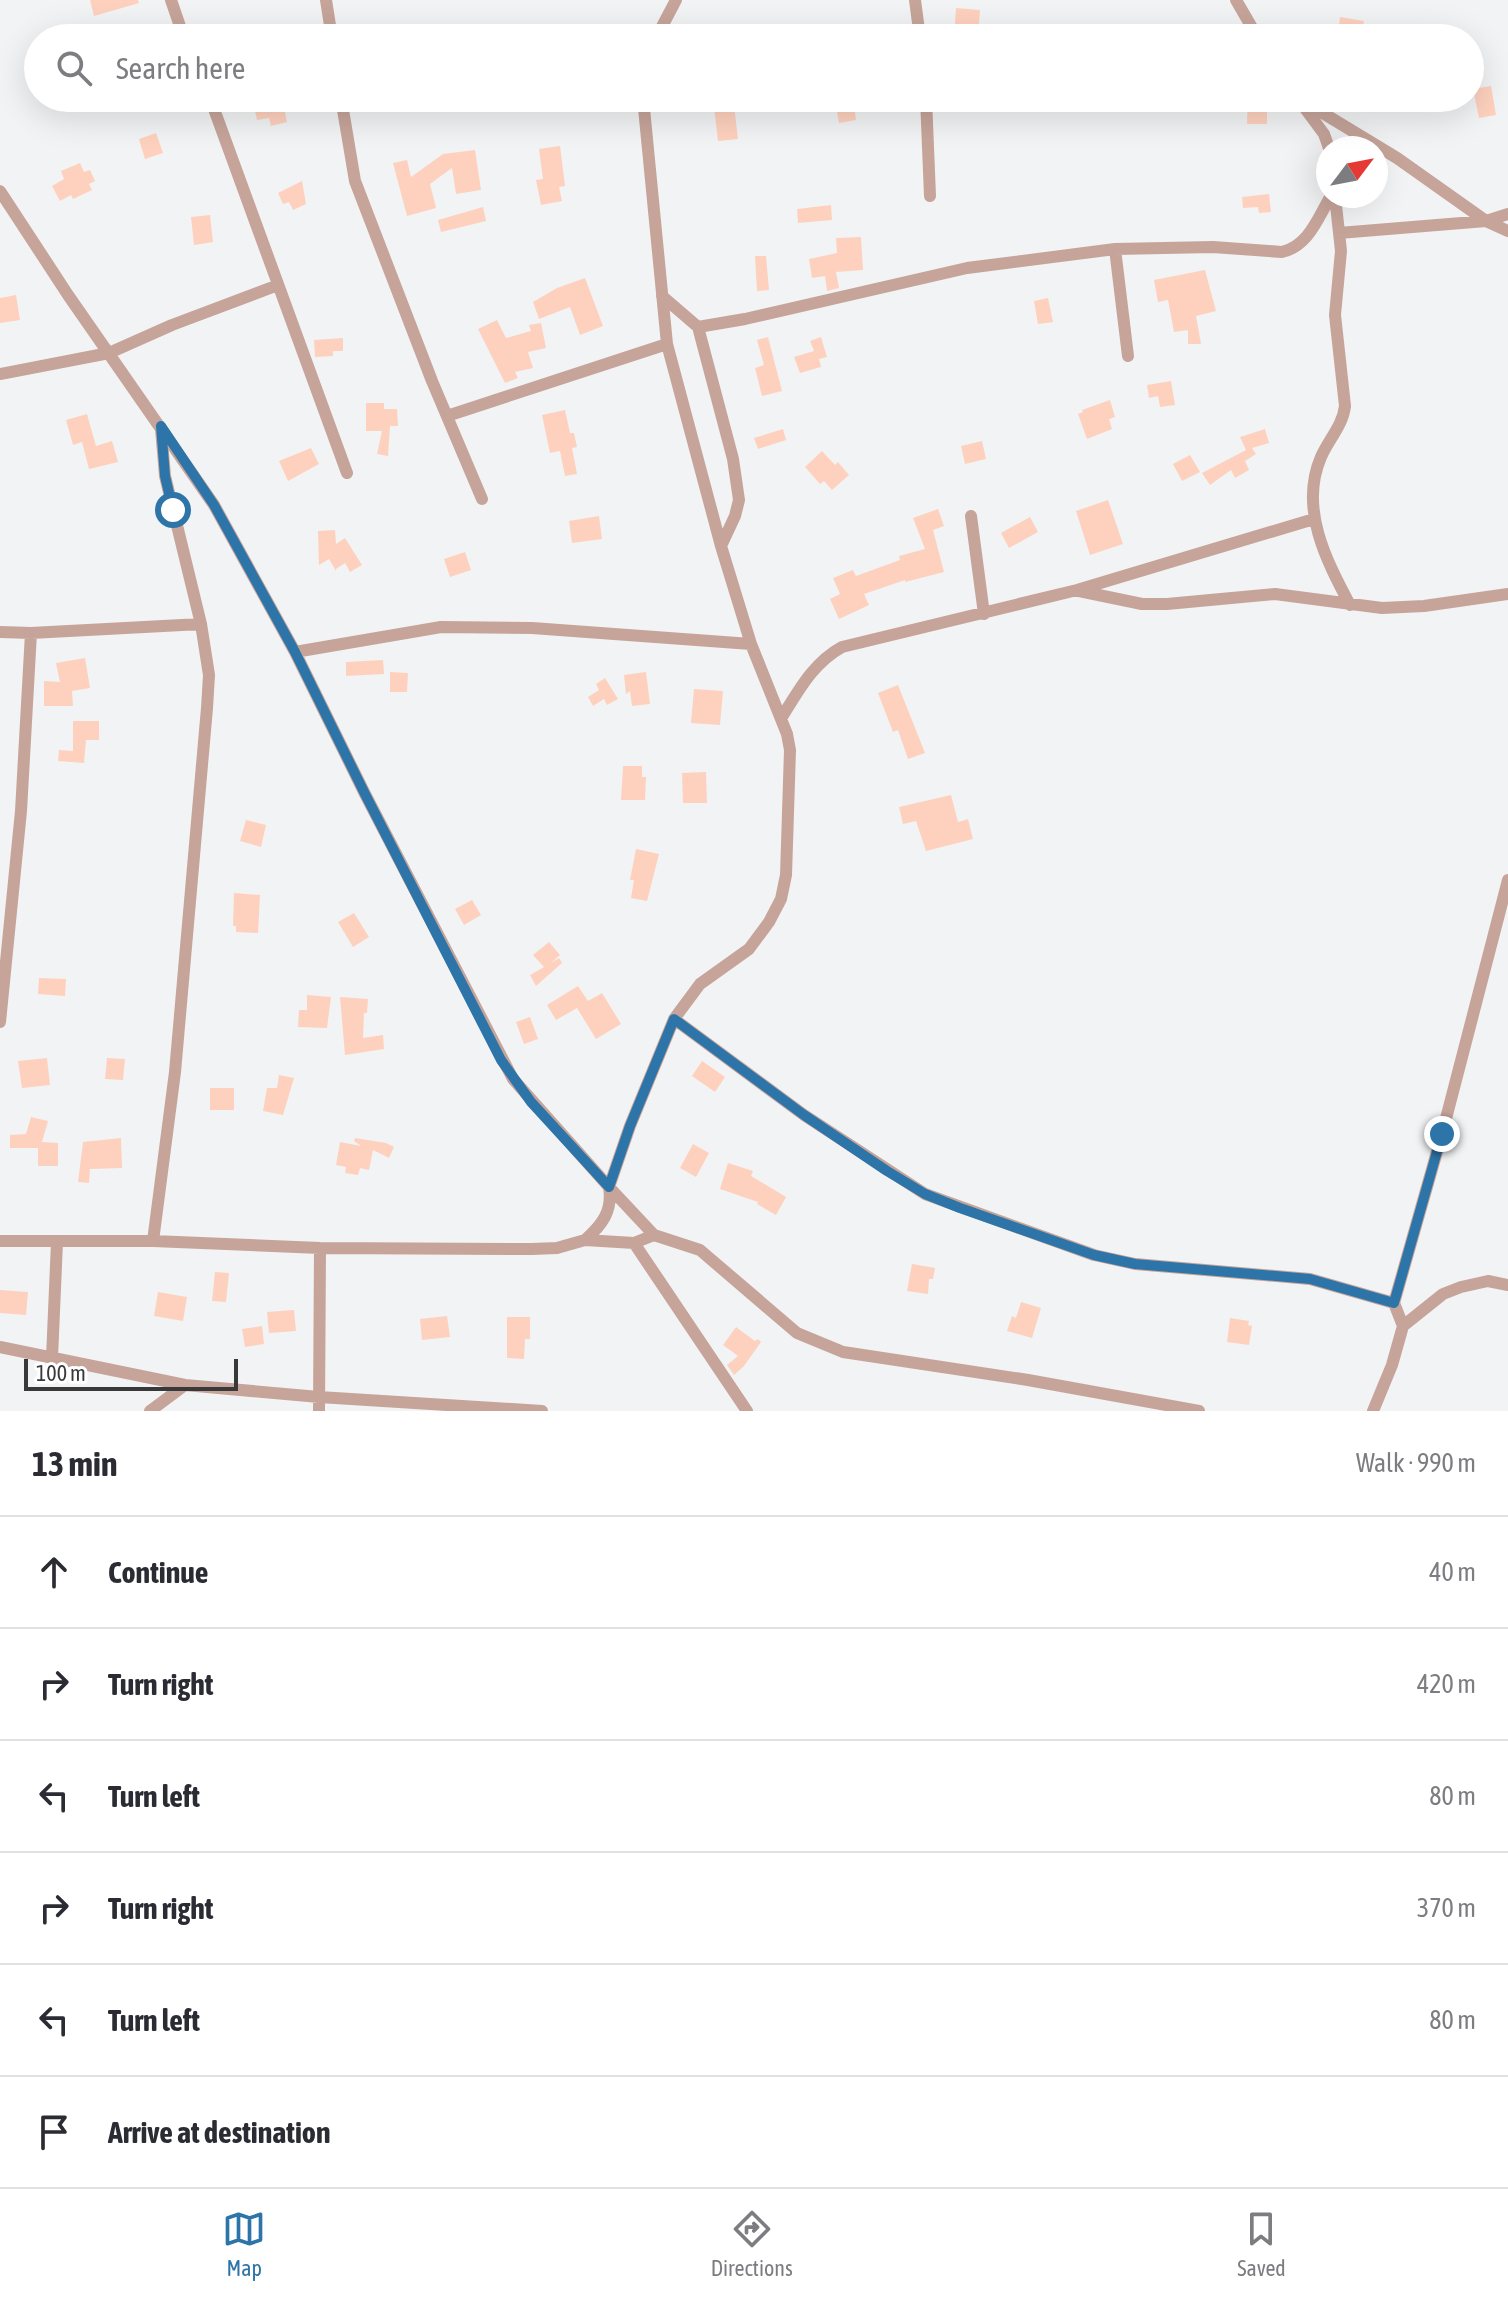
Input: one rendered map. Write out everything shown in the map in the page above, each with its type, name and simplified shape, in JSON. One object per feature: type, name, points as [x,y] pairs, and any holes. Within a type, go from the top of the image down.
[{"type":"street","points":[[171,0],[179,24]]},
{"type":"street","points":[[326,0],[330,24]]},
{"type":"street","points":[[663,24],[676,0]]},
{"type":"street","points":[[915,0],[918,24]]},
{"type":"street","points":[[1236,0],[1250,24]]},
{"type":"street","points":[[215,112],[347,473]]},
{"type":"street","points":[[343,112],[355,181],[482,499]]},
{"type":"street","points":[[585,1240],[608,1215],[611,1200],[609,1187],[630,1126],[674,1019],[688,996],[700,984],[749,949],[781,899],[786,875],[790,750],[782,717],[751,644],[721,546],[667,344],[644,112]]},
{"type":"street","points":[[927,112],[930,196]]},
{"type":"street","points":[[1309,112],[1322,136]]},
{"type":"street","points":[[1320,112],[1397,158],[1486,221],[1508,231]]},
{"type":"street","points":[[0,191],[214,505],[295,652],[501,1060],[531,1102],[654,1235],[700,1250],[797,1333],[843,1352],[1028,1380],[1199,1411]]},
{"type":"street","points":[[698,327],[967,268],[1115,249],[1213,247],[1272,252],[1291,250],[1316,224],[1326,208]]},
{"type":"street","points":[[1335,208],[1341,270],[1335,315],[1345,406],[1343,419],[1321,458],[1315,479],[1314,519],[1324,554],[1350,605]]},
{"type":"street","points":[[1339,233],[1486,221],[1508,214]]},
{"type":"street","points":[[1115,249],[1128,356]]},
{"type":"street","points":[[0,374],[109,353],[172,325],[278,285]]},
{"type":"street","points":[[662,296],[698,327],[738,482],[739,500],[735,516],[721,546]]},
{"type":"street","points":[[447,416],[667,344]]},
{"type":"street","points":[[153,1241],[175,1072],[209,675],[201,624],[165,476],[161,426]]},
{"type":"street","points":[[971,516],[984,614]]},
{"type":"street","points":[[782,717],[813,669],[825,656],[842,647],[1077,590],[1314,519]]},
{"type":"street","points":[[1077,590],[1142,604],[1275,594],[1382,608],[1414,607],[1508,594]]},
{"type":"street","points":[[0,632],[201,624]]},
{"type":"street","points":[[295,652],[441,627],[532,628],[751,644]]},
{"type":"street","points":[[0,1022],[21,811],[31,633]]},
{"type":"street","points":[[1403,1326],[1394,1303],[1508,880]]},
{"type":"street","points":[[674,1019],[804,1115],[887,1171],[937,1199],[1094,1255],[1135,1264],[1300,1278],[1394,1303]]},
{"type":"street","points":[[0,1241],[532,1249],[557,1248],[585,1240],[634,1243],[654,1235]]},
{"type":"street","points":[[52,1358],[57,1242]]},
{"type":"street","points":[[634,1243],[747,1411]]},
{"type":"street","points":[[319,1411],[320,1248]]},
{"type":"street","points":[[1373,1411],[1392,1365],[1403,1326],[1443,1294],[1488,1281],[1508,1285]]},
{"type":"street","points":[[0,1347],[185,1385],[542,1411]]},
{"type":"street","points":[[150,1411],[185,1385]]},
{"type":"building","points":[[90,0],[138,0],[139,3],[94,16]]},
{"type":"building","points":[[956,8],[980,10],[979,24],[955,24]]},
{"type":"building","points":[[1340,17],[1364,21],[1363,24],[1339,24]]},
{"type":"building","points":[[1491,86],[1496,115],[1479,118],[1478,112],[1484,112],[1484,87]]},
{"type":"building","points":[[255,112],[285,112],[287,122],[271,126],[269,118],[257,120]]},
{"type":"building","points":[[715,112],[735,112],[738,139],[718,141]]},
{"type":"building","points":[[837,112],[855,112],[856,120],[839,123]]},
{"type":"building","points":[[1247,112],[1267,112],[1267,124],[1247,124]]},
{"type":"building","points":[[156,133],[163,153],[145,159],[139,139]]},
{"type":"building","points":[[560,146],[565,186],[559,187],[562,201],[541,205],[536,180],[543,179],[539,149]]},
{"type":"building","points":[[475,150],[481,190],[456,194],[452,168],[430,184],[436,208],[407,216],[393,163],[407,160],[411,177],[443,154]]},
{"type":"building","points":[[80,163],[84,172],[90,170],[95,181],[89,184],[92,190],[60,201],[52,186],[64,179],[61,171]]},
{"type":"building","points":[[302,181],[306,204],[293,210],[289,202],[283,204],[278,193]]},
{"type":"building","points":[[1269,194],[1271,212],[1259,213],[1258,207],[1243,208],[1242,197]]},
{"type":"building","points":[[831,205],[832,220],[798,223],[797,209]]},
{"type":"building","points":[[483,207],[486,221],[441,232],[438,220]]},
{"type":"building","points":[[210,215],[213,242],[194,245],[191,217]]},
{"type":"building","points":[[861,237],[863,270],[836,272],[839,288],[827,291],[825,276],[812,278],[809,259],[837,253],[836,238]]},
{"type":"building","points":[[755,256],[766,256],[769,290],[757,291]]},
{"type":"building","points":[[1205,270],[1216,311],[1196,316],[1201,344],[1188,344],[1188,330],[1174,332],[1168,300],[1158,302],[1154,280]]},
{"type":"building","points":[[585,278],[603,326],[580,335],[570,307],[539,319],[533,302],[557,288]]},
{"type":"building","points":[[16,295],[20,320],[0,323],[0,298]]},
{"type":"building","points":[[1048,298],[1053,322],[1038,324],[1034,301]]},
{"type":"building","points":[[497,320],[506,338],[531,331],[529,325],[541,323],[546,348],[528,352],[533,368],[515,372],[518,378],[505,383],[478,329]]},
{"type":"building","points":[[768,337],[782,391],[762,396],[755,368],[764,365],[757,340]]},
{"type":"building","points":[[821,337],[827,357],[819,359],[821,367],[800,373],[794,357],[814,351],[810,341]]},
{"type":"building","points":[[343,338],[343,351],[333,351],[333,356],[315,357],[314,340]]},
{"type":"building","points":[[1171,381],[1175,405],[1160,407],[1158,396],[1149,398],[1147,385]]},
{"type":"building","points":[[1110,400],[1115,417],[1109,419],[1112,429],[1087,439],[1078,414]]},
{"type":"building","points":[[366,403],[384,403],[384,409],[397,409],[398,426],[390,426],[388,456],[377,454],[382,431],[366,431]]},
{"type":"building","points":[[565,410],[577,447],[572,448],[577,474],[565,476],[560,451],[550,453],[542,415]]},
{"type":"building","points":[[87,414],[96,446],[112,441],[118,462],[89,469],[82,442],[73,445],[66,420]]},
{"type":"building","points":[[783,429],[786,440],[758,449],[754,438]]},
{"type":"building","points":[[1265,429],[1269,443],[1252,448],[1256,454],[1245,461],[1249,470],[1235,478],[1231,470],[1210,485],[1202,473],[1246,450],[1240,437]]},
{"type":"building","points":[[982,441],[986,459],[965,464],[961,446]]},
{"type":"building","points":[[311,448],[319,464],[288,481],[279,461]]},
{"type":"building","points":[[822,451],[835,465],[838,462],[849,475],[832,490],[824,481],[820,484],[805,467]]},
{"type":"building","points":[[1190,455],[1200,472],[1182,481],[1173,464]]},
{"type":"building","points":[[1108,500],[1123,544],[1090,555],[1076,511]]},
{"type":"building","points":[[938,509],[944,526],[933,530],[944,572],[905,580],[864,594],[869,605],[839,619],[830,599],[840,594],[833,578],[853,570],[856,576],[900,560],[899,556],[925,549],[913,518]]},
{"type":"building","points":[[599,516],[602,539],[572,543],[569,521]]},
{"type":"building","points":[[1030,517],[1038,532],[1009,548],[1001,533]]},
{"type":"building","points":[[335,530],[336,544],[345,538],[362,565],[350,572],[345,563],[336,571],[329,559],[319,565],[318,531]]},
{"type":"building","points":[[465,552],[471,570],[450,577],[444,559]]},
{"type":"building","points":[[85,658],[90,688],[72,691],[73,706],[44,706],[44,681],[60,682],[56,663]]},
{"type":"building","points":[[383,660],[384,674],[346,676],[346,662]]},
{"type":"building","points":[[390,672],[408,673],[407,692],[390,692]]},
{"type":"building","points":[[646,672],[650,704],[632,706],[630,691],[626,694],[624,675]]},
{"type":"building","points":[[605,678],[618,699],[607,705],[604,699],[593,706],[588,697],[599,690],[596,684]]},
{"type":"building","points":[[898,685],[925,753],[908,759],[898,730],[893,732],[878,693]]},
{"type":"building","points":[[694,689],[723,691],[720,725],[691,723]]},
{"type":"building","points":[[73,721],[99,721],[99,740],[86,740],[84,763],[58,761],[59,750],[73,751]]},
{"type":"building","points":[[623,766],[642,766],[642,777],[646,777],[645,800],[621,800]]},
{"type":"building","points":[[706,772],[707,803],[683,803],[682,773]]},
{"type":"building","points":[[951,795],[958,822],[968,819],[973,839],[926,851],[916,821],[903,824],[899,807]]},
{"type":"building","points":[[246,820],[266,825],[261,847],[240,841]]},
{"type":"building","points":[[636,849],[659,854],[647,901],[631,898],[634,880],[630,880]]},
{"type":"building","points":[[234,893],[260,895],[258,933],[236,932],[236,926],[233,926]]},
{"type":"building","points":[[472,900],[481,915],[464,925],[455,909]]},
{"type":"building","points":[[354,913],[369,937],[353,947],[338,922]]},
{"type":"building","points":[[549,942],[560,955],[551,963],[559,958],[562,963],[536,986],[530,975],[544,967],[533,955]]},
{"type":"building","points":[[39,978],[66,979],[65,996],[38,994]]},
{"type":"building","points":[[578,986],[588,1001],[602,993],[621,1024],[596,1039],[577,1008],[556,1020],[547,1005]]},
{"type":"building","points":[[307,995],[331,997],[327,1028],[298,1027],[299,1010],[307,1010]]},
{"type":"building","points":[[340,997],[368,999],[363,1038],[383,1035],[384,1049],[345,1055]]},
{"type":"building","points":[[530,1017],[538,1039],[524,1044],[516,1022]]},
{"type":"building","points":[[47,1058],[50,1085],[22,1088],[18,1061]]},
{"type":"building","points":[[107,1058],[125,1059],[123,1080],[105,1079]]},
{"type":"building","points":[[702,1061],[725,1077],[715,1092],[692,1076]]},
{"type":"building","points":[[279,1075],[294,1078],[283,1115],[263,1111],[267,1088],[277,1088]]},
{"type":"building","points":[[210,1088],[234,1088],[234,1110],[210,1110]]},
{"type":"building","points":[[31,1117],[48,1121],[42,1142],[58,1143],[58,1166],[38,1166],[38,1148],[10,1148],[10,1135],[26,1134]]},
{"type":"building","points":[[121,1138],[122,1168],[90,1169],[89,1183],[78,1182],[83,1142]]},
{"type":"building","points":[[355,1138],[394,1147],[389,1158],[373,1150],[369,1170],[360,1168],[358,1175],[345,1173],[346,1167],[336,1165],[340,1142],[361,1146],[354,1141]]},
{"type":"building","points":[[693,1144],[709,1153],[696,1177],[680,1168]]},
{"type":"building","points":[[728,1163],[753,1171],[751,1176],[786,1197],[776,1215],[758,1202],[720,1189]]},
{"type":"building","points":[[912,1264],[935,1268],[933,1279],[929,1279],[928,1294],[907,1291]]},
{"type":"building","points":[[215,1272],[229,1273],[226,1302],[212,1301]]},
{"type":"building","points":[[0,1290],[28,1292],[26,1315],[0,1313]]},
{"type":"building","points":[[158,1292],[187,1297],[183,1321],[154,1316]]},
{"type":"building","points":[[1021,1302],[1041,1308],[1032,1338],[1007,1331],[1012,1316],[1016,1318]]},
{"type":"building","points":[[294,1310],[296,1331],[269,1333],[267,1312]]},
{"type":"building","points":[[447,1316],[450,1337],[422,1340],[420,1319]]},
{"type":"building","points":[[507,1317],[530,1317],[530,1339],[525,1339],[524,1359],[507,1358]]},
{"type":"building","points":[[1230,1318],[1249,1321],[1248,1325],[1252,1326],[1249,1345],[1227,1342]]},
{"type":"building","points":[[262,1326],[264,1344],[245,1347],[242,1329]]},
{"type":"building","points":[[736,1327],[761,1342],[734,1375],[727,1365],[738,1356],[723,1345]]},
{"type":"route","points":[[173,510],[165,476],[161,426],[214,505],[295,652],[501,1060],[531,1102],[609,1187],[630,1126],[674,1019],[804,1115],[887,1171],[925,1194],[960,1208],[1094,1255],[1135,1264],[1310,1279],[1394,1303],[1442,1134]]}]
